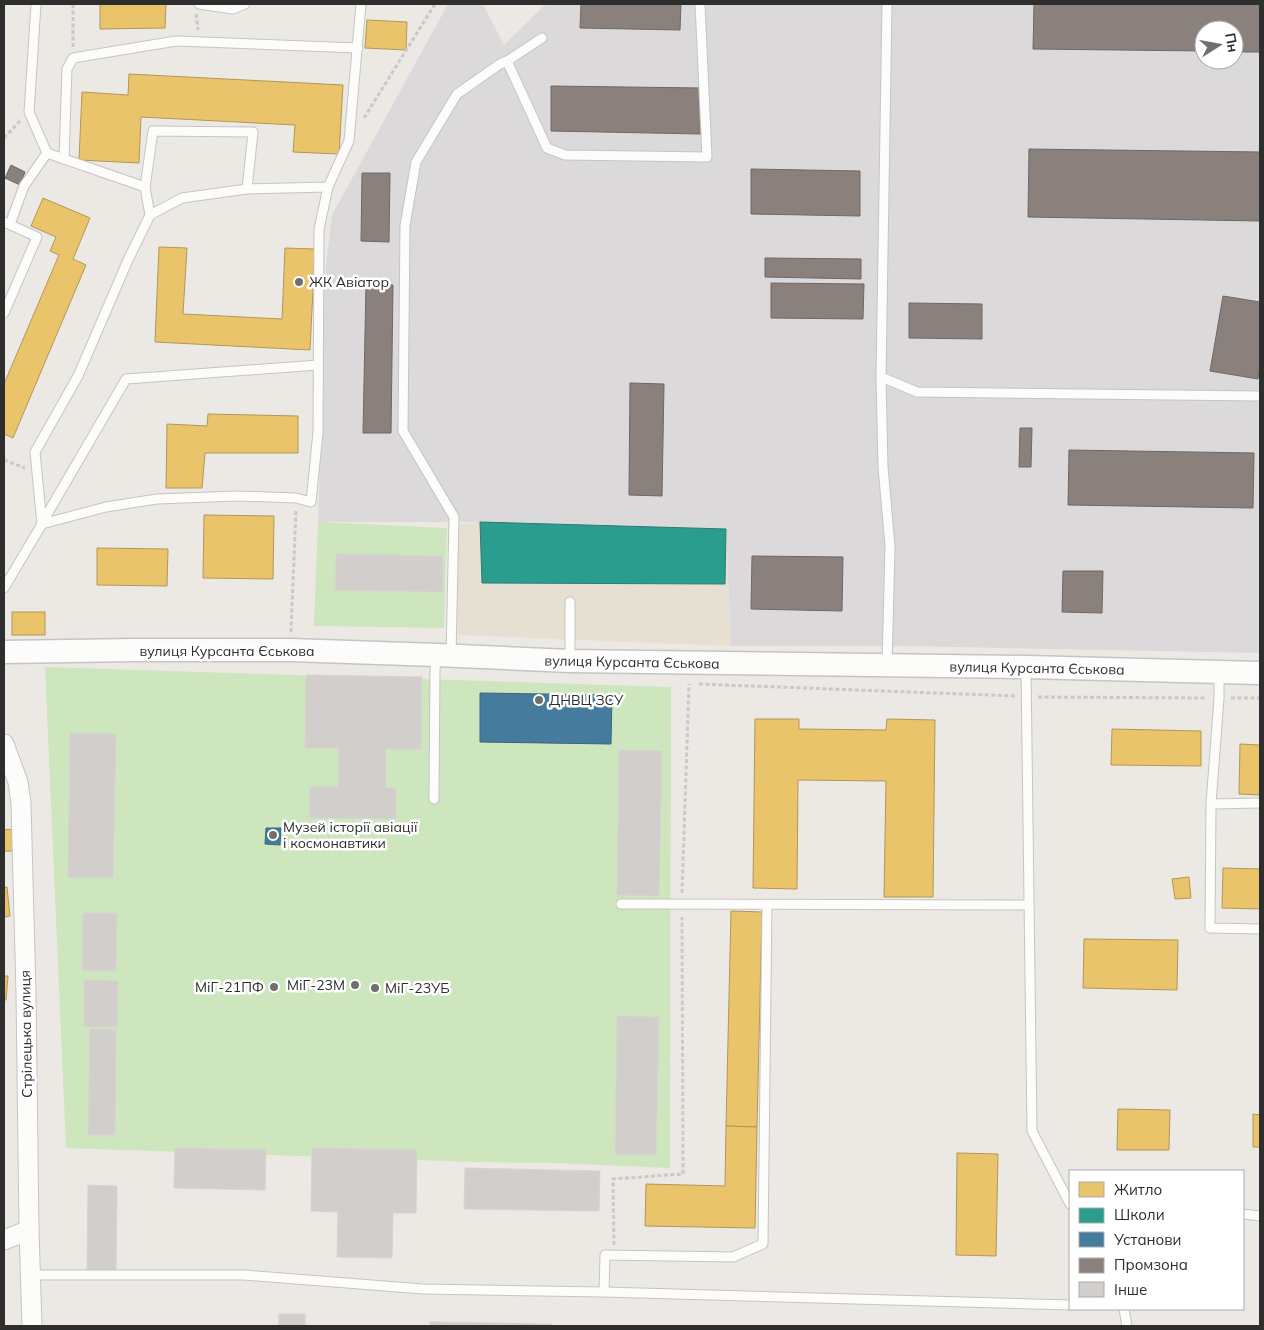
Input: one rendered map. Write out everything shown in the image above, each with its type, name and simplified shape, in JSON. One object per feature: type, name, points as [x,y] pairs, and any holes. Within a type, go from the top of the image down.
[{"type":"street","name":"вулиця Курсанта Єськова","points":[[4,652],[290,650],[570,661],[1026,667],[1260,673]]},
{"type":"street","name":"Стрілецька вулиця","points":[[4,744],[18,782],[12,802],[26,993],[32,1326]]},
{"type":"street","points":[[4,1240],[29,1230]]},
{"type":"lane","points":[[36,4],[29,112],[47,153],[145,187]]},
{"type":"lane","points":[[199,4],[233,9],[245,4]]},
{"type":"lane","points":[[42,524],[106,507],[158,499],[237,496],[296,498],[312,502],[318,432],[319,229],[328,187],[350,141],[361,4]]},
{"type":"lane","points":[[507,61],[547,148],[566,154],[707,157],[700,4]]},
{"type":"lane","points":[[886,4],[881,377],[883,467],[890,546],[887,666]]},
{"type":"lane","points":[[434,799],[435,669],[444,655],[454,517],[403,431],[405,226],[416,162],[457,94],[542,38]]},
{"type":"lane","points":[[64,159],[67,69],[73,58],[176,41],[358,48]]},
{"type":"lane","points":[[150,215],[145,187],[153,131],[253,132],[247,189]]},
{"type":"lane","points":[[4,313],[37,237],[7,223],[24,186],[47,153]]},
{"type":"lane","points":[[42,524],[35,452],[78,376],[128,260],[150,215],[182,198],[247,189],[328,187]]},
{"type":"lane","points":[[4,588],[126,379],[318,365]]},
{"type":"lane","points":[[881,377],[917,392],[1260,396]]},
{"type":"lane","points":[[570,602],[570,661]]},
{"type":"lane","points":[[1026,667],[1032,1131],[1069,1202]]},
{"type":"lane","points":[[1219,672],[1219,698],[1211,804],[1210,928],[1260,929]]},
{"type":"lane","points":[[1211,804],[1260,803]]},
{"type":"lane","points":[[621,904],[1029,905]]},
{"type":"lane","points":[[604,1292],[605,1255],[732,1257],[763,1244],[767,905]]},
{"type":"lane","points":[[1244,1214],[1260,1216]]},
{"type":"lane","points":[[31,1275],[244,1276],[423,1290],[604,1292],[1069,1305]]},
{"type":"lane","points":[[1124,1310],[1127,1326]]},
{"type":"path","points":[[73,4],[73,58]]},
{"type":"path","points":[[350,141],[435,4]]},
{"type":"path","points":[[196,13],[199,42]]},
{"type":"path","points":[[4,138],[29,112]]},
{"type":"path","points":[[4,460],[37,473]]},
{"type":"path","points":[[290,650],[296,498]]},
{"type":"path","points":[[614,1255],[613,1179],[683,1174],[682,904],[689,684]]},
{"type":"shaded area","points":[[448,4],[483,4],[504,45],[546,4],[1260,4],[1260,653],[905,646],[731,646],[726,529],[480,522],[318,522],[323,291],[332,215]]},
{"type":"shaded area","points":[[480,522],[726,529],[731,646],[458,635],[454,525]]},
{"type":"green space","points":[[318,522],[447,528],[444,628],[314,626]]},
{"type":"green space","points":[[45,667],[671,687],[670,1168],[66,1148]]},
{"type":"building: Житло","points":[[100,4],[166,4],[165,28],[100,29]]},
{"type":"building: Житло","points":[[367,20],[407,22],[406,50],[365,48]]},
{"type":"building: Житло","points":[[129,74],[343,85],[339,154],[293,152],[295,125],[141,117],[139,163],[79,160],[82,92],[128,95]]},
{"type":"building: Житло","points":[[43,198],[90,218],[73,259],[86,265],[13,438],[4,434],[4,384],[59,255],[50,251],[56,237],[31,226]]},
{"type":"building: Житло","name":"ЖК Авіатор","points":[[159,247],[187,248],[183,314],[282,319],[285,248],[315,249],[310,350],[155,342]]},
{"type":"building: Житло","points":[[208,414],[298,416],[298,453],[205,453],[202,488],[166,488],[167,424],[207,426]]},
{"type":"building: Житло","points":[[204,515],[274,516],[273,579],[203,578]]},
{"type":"building: Житло","points":[[97,548],[168,549],[167,586],[97,585]]},
{"type":"building: Житло","points":[[12,612],[45,612],[45,635],[12,635]]},
{"type":"building: Житло","points":[[755,719],[799,719],[799,729],[886,730],[887,719],[935,720],[933,897],[884,897],[886,781],[798,780],[797,889],[753,888]]},
{"type":"building: Житло","points":[[1112,729],[1201,731],[1201,766],[1111,765]]},
{"type":"building: Житло","points":[[1240,744],[1260,745],[1260,795],[1239,794]]},
{"type":"building: Житло","points":[[13,829],[13,851],[4,851],[4,830]]},
{"type":"building: Житло","points":[[1223,868],[1260,869],[1260,909],[1222,908]]},
{"type":"building: Житло","points":[[1189,877],[1191,898],[1175,899],[1172,879]]},
{"type":"building: Житло","points":[[7,887],[10,916],[4,917],[4,888]]},
{"type":"building: Житло","points":[[731,911],[762,912],[757,1127],[726,1126]]},
{"type":"building: Житло","points":[[1084,939],[1178,940],[1177,990],[1083,988]]},
{"type":"building: Житло","points":[[4,976],[8,976],[6,1000],[4,1000]]},
{"type":"building: Житло","points":[[1118,1109],[1170,1110],[1169,1150],[1117,1150]]},
{"type":"building: Житло","points":[[1253,1114],[1260,1115],[1260,1147],[1253,1147]]},
{"type":"building: Житло","points":[[726,1126],[757,1127],[755,1228],[645,1226],[646,1184],[725,1186]]},
{"type":"building: Житло","points":[[957,1153],[998,1154],[996,1256],[956,1255]]},
{"type":"building: Школи","points":[[480,522],[726,529],[725,584],[482,583]]},
{"type":"building: Установи","points":[[480,693],[612,695],[611,744],[480,742]]},
{"type":"building: Установи","points":[[266,828],[281,828],[280,845],[265,844]]},
{"type":"building: Промзона","points":[[581,4],[681,4],[680,30],[580,28]]},
{"type":"building: Промзона","points":[[1034,4],[1260,4],[1260,52],[1244,52],[1244,20],[1194,20],[1194,51],[1033,49]]},
{"type":"building: Промзона","points":[[551,86],[701,88],[701,134],[551,131]]},
{"type":"building: Промзона","points":[[1029,149],[1260,152],[1260,221],[1028,217]]},
{"type":"building: Промзона","points":[[11,165],[25,172],[20,185],[5,178]]},
{"type":"building: Промзона","points":[[751,169],[860,171],[860,216],[751,214]]},
{"type":"building: Промзона","points":[[362,173],[390,173],[389,242],[361,241]]},
{"type":"building: Промзона","points":[[765,258],[861,259],[861,279],[765,277]]},
{"type":"building: Промзона","points":[[771,283],[864,284],[863,319],[771,318]]},
{"type":"building: Промзона","points":[[366,284],[393,285],[391,433],[363,433]]},
{"type":"building: Промзона","points":[[1223,296],[1260,302],[1260,364],[1258,379],[1210,371]]},
{"type":"building: Промзона","points":[[909,303],[982,304],[982,339],[909,338]]},
{"type":"building: Промзона","points":[[630,383],[664,384],[662,496],[629,495]]},
{"type":"building: Промзона","points":[[1020,428],[1032,428],[1031,467],[1019,467]]},
{"type":"building: Промзона","points":[[1069,450],[1254,453],[1253,508],[1068,505]]},
{"type":"building: Промзона","points":[[752,556],[843,557],[842,611],[751,609]]},
{"type":"building: Промзона","points":[[1063,571],[1103,571],[1102,613],[1062,612]]},
{"type":"building: Інше","points":[[336,554],[443,556],[443,592],[335,590]]},
{"type":"building: Інше","points":[[306,675],[422,677],[421,749],[386,749],[386,788],[396,788],[396,819],[310,818],[310,787],[338,787],[339,748],[305,748]]},
{"type":"building: Інше","points":[[70,733],[116,734],[113,878],[68,877]]},
{"type":"building: Інше","points":[[619,750],[662,751],[659,896],[617,895]]},
{"type":"building: Інше","points":[[83,913],[117,913],[116,971],[82,970]]},
{"type":"building: Інше","points":[[84,980],[118,981],[117,1027],[84,1027]]},
{"type":"building: Інше","points":[[617,1016],[659,1017],[656,1155],[615,1154]]},
{"type":"building: Інше","points":[[90,1029],[116,1030],[115,1135],[88,1135]]},
{"type":"building: Інше","points":[[175,1148],[266,1150],[265,1190],[174,1188]]},
{"type":"building: Інше","points":[[312,1148],[417,1150],[416,1213],[393,1213],[392,1258],[337,1257],[338,1212],[311,1211]]},
{"type":"building: Інше","points":[[465,1168],[600,1171],[599,1211],[464,1209]]},
{"type":"building: Інше","points":[[88,1185],[117,1186],[116,1271],[87,1271]]},
{"type":"building: Інше","points":[[279,1314],[305,1314],[305,1326],[279,1326]]},
{"type":"building: Інше","points":[[430,1322],[552,1324],[552,1326],[430,1326]]},
{"type":"place","name":"ЖК Авіатор","points":[[299,282]]},
{"type":"place","name":"ДНВЦ ЗСУ","points":[[539,700]]},
{"type":"place","name":"Музей історії авіації і космонавтики","points":[[273,835]]},
{"type":"place","name":"МіГ-23М","points":[[355,985]]},
{"type":"place","name":"МіГ-21ПФ","points":[[274,987]]},
{"type":"place","name":"МіГ-23УБ","points":[[375,988]]}]
